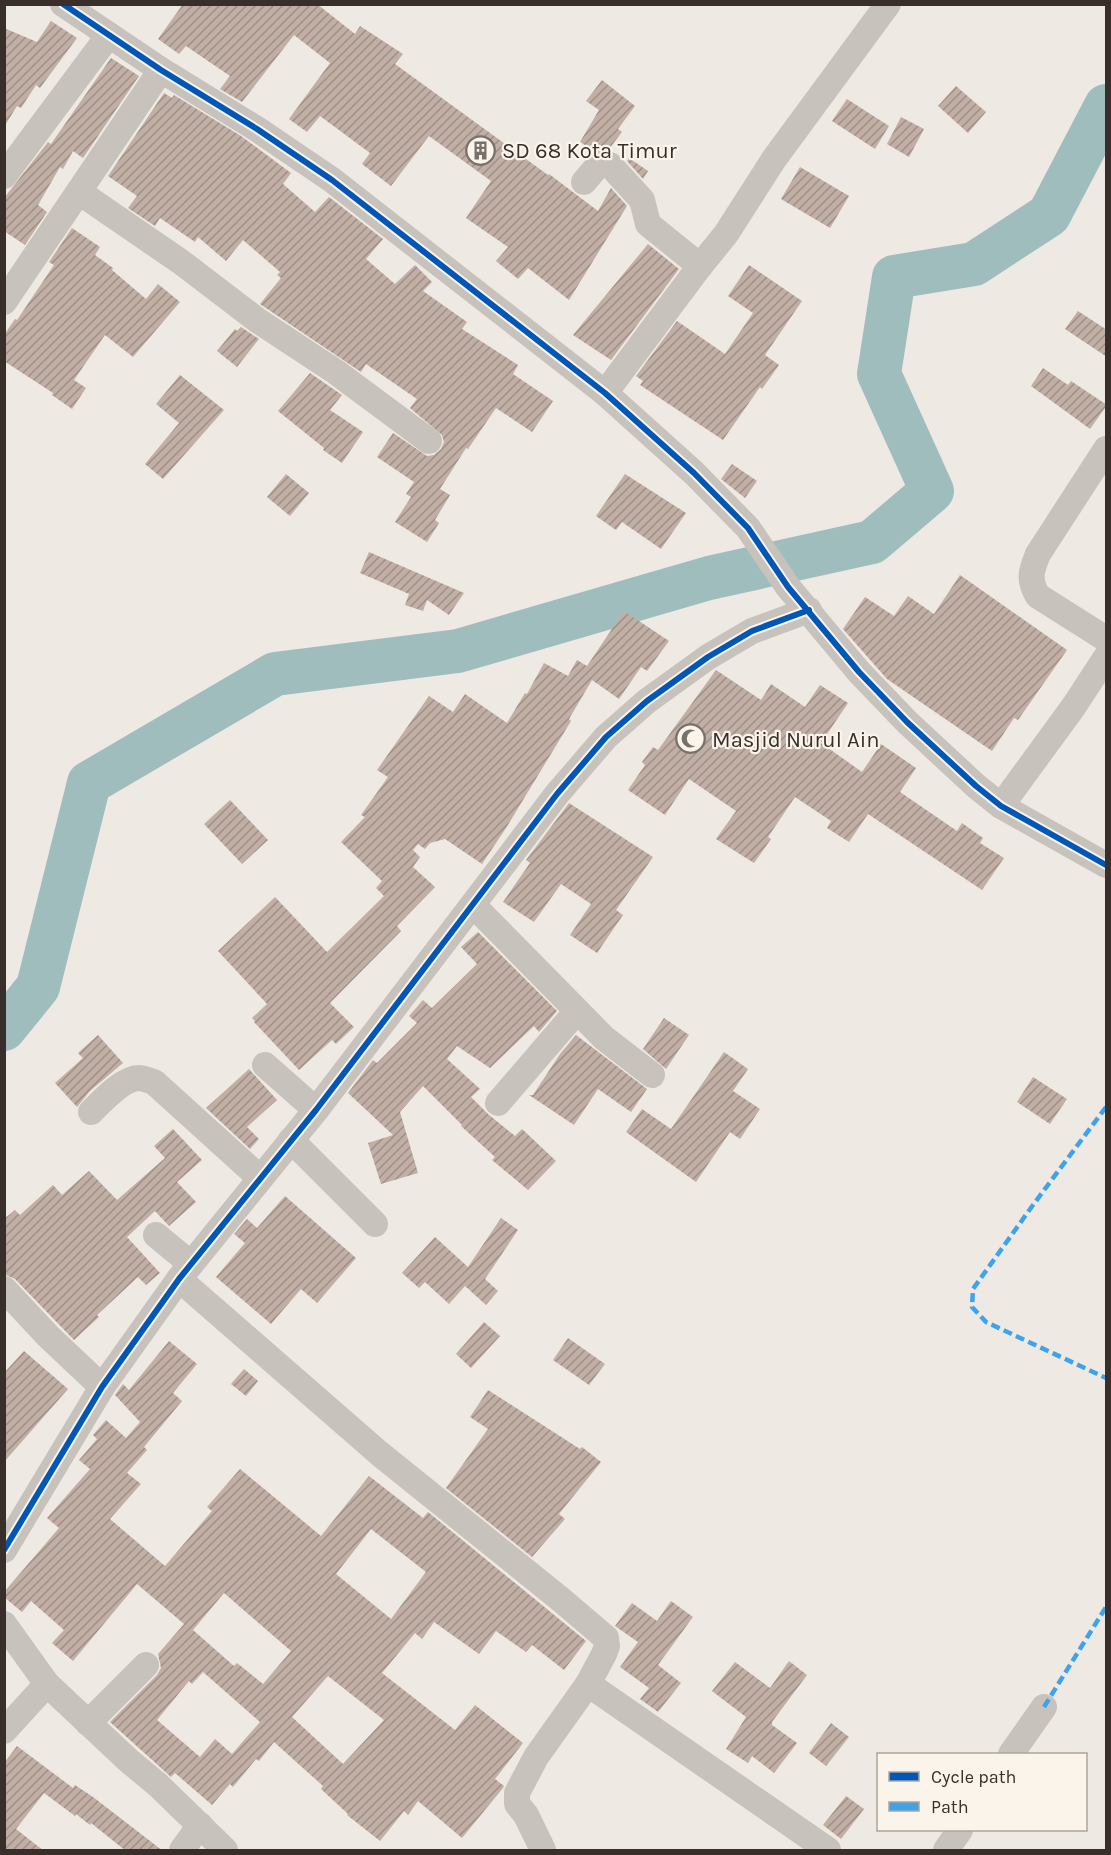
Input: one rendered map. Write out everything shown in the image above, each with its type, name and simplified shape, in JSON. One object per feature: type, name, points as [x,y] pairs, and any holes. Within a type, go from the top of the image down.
[{"type":"street","points":[[63,4],[332,180],[604,393],[694,473],[748,528],[788,587],[859,672],[899,714],[976,786],[1001,806],[1107,866]]},
{"type":"street","points":[[604,393],[726,234],[774,159],[888,4]]},
{"type":"street","points":[[4,176],[108,35]]},
{"type":"street","points":[[4,302],[161,70]]},
{"type":"street","points":[[584,182],[600,163],[610,165],[642,200],[648,224],[700,266]]},
{"type":"street","points":[[79,192],[181,262],[257,320],[336,372],[429,441]]},
{"type":"street","points":[[1107,449],[1038,554],[1030,573],[1031,585],[1038,596],[1107,639]]},
{"type":"street","points":[[4,1550],[102,1387],[185,1271],[316,1110],[557,794],[606,736],[646,701],[708,657],[752,632],[809,610]]},
{"type":"street","points":[[1001,806],[1107,657]]},
{"type":"street","points":[[474,905],[604,1038],[652,1075]]},
{"type":"street","points":[[498,1103],[577,1011]]},
{"type":"street","points":[[265,1065],[316,1110]]},
{"type":"street","points":[[91,1112],[109,1094],[127,1083],[139,1078],[154,1082],[260,1178]]},
{"type":"street","points":[[291,1140],[375,1224]]},
{"type":"street","points":[[156,1235],[185,1271],[380,1454],[606,1638],[607,1647],[588,1683],[536,1756],[517,1793],[517,1804],[526,1815],[543,1851]]},
{"type":"street","points":[[4,1289],[48,1336],[102,1387]]},
{"type":"street","points":[[4,1624],[47,1684],[200,1825],[225,1851]]},
{"type":"street","points":[[88,1723],[146,1665]]},
{"type":"street","points":[[588,1683],[828,1851]]},
{"type":"street","points":[[4,1731],[47,1684]]},
{"type":"street","points":[[1012,1753],[1044,1707]]},
{"type":"street","points":[[182,1851],[200,1825]]},
{"type":"street","points":[[946,1851],[959,1831]]},
{"type":"building","points":[[183,4],[317,4],[355,34],[360,26],[403,54],[395,64],[598,211],[611,188],[627,206],[569,300],[528,268],[518,279],[496,261],[508,247],[466,218],[491,181],[429,136],[391,186],[362,164],[370,153],[320,116],[307,132],[289,119],[330,63],[294,35],[242,102],[220,89],[230,76],[186,46],[179,54],[158,39]]},
{"type":"building","points":[[51,21],[77,38],[40,88],[36,85],[21,108],[17,106],[4,127],[4,28],[37,42]]},
{"type":"building","points":[[111,58],[139,76],[83,158],[73,151],[63,169],[60,167],[38,205],[47,212],[25,245],[4,231],[4,198],[48,142],[51,144]]},
{"type":"building","points":[[602,80],[635,106],[618,129],[622,132],[609,149],[593,150],[580,142],[599,110],[586,101]]},
{"type":"building","points":[[956,86],[986,112],[968,133],[938,106]]},
{"type":"building","points":[[164,93],[172,98],[174,95],[241,136],[291,173],[283,184],[315,212],[329,197],[383,239],[366,259],[395,284],[415,265],[432,282],[423,291],[467,322],[462,329],[518,365],[513,374],[553,401],[532,432],[496,408],[468,449],[466,448],[440,489],[450,495],[435,520],[439,523],[427,542],[395,522],[411,497],[406,494],[414,482],[377,457],[393,433],[427,456],[434,455],[441,449],[444,442],[442,435],[410,408],[417,399],[366,364],[361,372],[260,304],[281,278],[277,275],[280,272],[243,240],[226,261],[198,237],[195,242],[160,218],[155,226],[128,208],[137,196],[108,176]]},
{"type":"building","points":[[847,99],[889,126],[875,149],[832,121]]},
{"type":"building","points":[[901,117],[924,129],[909,157],[887,144]]},
{"type":"building","points":[[629,158],[648,171],[643,179],[627,161]]},
{"type":"building","points":[[800,167],[849,196],[830,228],[781,199]]},
{"type":"building","points":[[72,228],[100,247],[95,255],[113,268],[112,270],[146,299],[158,284],[180,302],[133,357],[105,335],[74,380],[86,388],[72,409],[52,395],[53,393],[4,361],[4,335],[15,319],[17,320],[54,265],[49,262]]},
{"type":"building","points":[[648,244],[679,269],[611,360],[573,335]]},
{"type":"building","points":[[749,265],[802,301],[765,355],[779,365],[762,389],[760,387],[723,440],[640,385],[643,381],[636,376],[677,321],[725,354],[753,313],[728,296]]},
{"type":"building","points":[[1078,311],[1107,330],[1107,357],[1065,329]]},
{"type":"building","points":[[241,327],[259,339],[237,367],[217,351],[235,329],[237,331]]},
{"type":"building","points":[[1043,368],[1068,385],[1071,381],[1107,405],[1090,429],[1031,386]]},
{"type":"building","points":[[310,373],[342,395],[330,410],[363,432],[342,463],[323,450],[324,448],[278,411]]},
{"type":"building","points":[[180,375],[224,410],[163,479],[145,464],[179,423],[156,404]]},
{"type":"building","points":[[732,464],[757,481],[745,498],[721,479]]},
{"type":"building","points":[[286,474],[309,493],[290,516],[267,497]]},
{"type":"building","points":[[625,474],[686,513],[661,549],[622,522],[616,530],[596,516]]},
{"type":"building","points":[[369,552],[464,593],[449,615],[427,600],[423,611],[405,605],[409,594],[360,573]]},
{"type":"building","points":[[960,575],[1067,650],[1018,720],[1014,718],[992,751],[887,679],[843,629],[865,597],[894,616],[908,596],[934,614]]},
{"type":"building","points":[[624,611],[669,641],[647,671],[641,667],[619,699],[592,680],[569,719],[571,721],[482,864],[445,839],[430,843],[425,849],[418,844],[413,850],[420,857],[413,867],[435,887],[397,926],[401,931],[330,1003],[354,1027],[336,1044],[332,1040],[299,1070],[252,1018],[267,1004],[218,951],[275,897],[327,952],[384,896],[376,888],[382,881],[341,842],[365,817],[361,815],[388,777],[377,770],[429,696],[453,712],[465,694],[507,723],[525,693],[527,694],[544,663],[568,676],[577,660],[587,666]]},
{"type":"building","points":[[716,670],[761,700],[771,684],[805,707],[820,685],[848,703],[821,743],[862,772],[881,744],[916,768],[900,792],[957,831],[962,823],[983,838],[980,843],[1004,858],[982,890],[868,814],[849,842],[827,828],[831,821],[795,797],[768,837],[771,839],[754,863],[716,839],[736,811],[689,779],[665,815],[628,790],[645,765],[642,762],[653,747],[658,750]]},
{"type":"building","points":[[230,800],[268,840],[242,864],[204,824]]},
{"type":"building","points":[[569,803],[653,857],[616,910],[623,915],[597,953],[570,935],[591,904],[561,884],[534,922],[503,902],[530,863],[526,860]]},
{"type":"building","points":[[478,932],[557,1011],[539,1032],[534,1026],[490,1068],[457,1046],[447,1059],[480,1089],[471,1097],[488,1114],[515,1136],[522,1129],[556,1161],[528,1190],[492,1160],[495,1157],[423,1086],[400,1112],[418,1173],[381,1184],[368,1143],[393,1135],[348,1093],[373,1060],[377,1063],[417,1023],[409,1016],[423,1000],[432,1008],[477,964],[461,947]]},
{"type":"building","points":[[664,1018],[689,1035],[666,1069],[643,1049]]},
{"type":"building","points":[[98,1035],[123,1063],[90,1091],[77,1107],[55,1083],[83,1058],[78,1053]]},
{"type":"building","points":[[576,1035],[647,1089],[631,1112],[598,1089],[574,1125],[529,1095],[533,1095],[560,1054]]},
{"type":"building","points":[[724,1052],[748,1069],[733,1091],[760,1109],[740,1139],[730,1132],[696,1182],[626,1132],[642,1109],[671,1129]]},
{"type":"building","points":[[249,1069],[277,1100],[247,1127],[259,1139],[250,1149],[206,1108]]},
{"type":"building","points":[[1033,1077],[1067,1099],[1050,1124],[1017,1102]]},
{"type":"building","points":[[173,1129],[202,1160],[177,1182],[196,1202],[169,1226],[155,1211],[127,1237],[160,1273],[146,1285],[138,1277],[74,1340],[15,1279],[4,1274],[4,1219],[15,1210],[20,1215],[53,1185],[62,1195],[89,1171],[117,1200],[165,1158],[154,1146]]},
{"type":"building","points":[[285,1196],[356,1258],[317,1303],[301,1289],[271,1324],[216,1277],[245,1243],[234,1234],[247,1219],[257,1228]]},
{"type":"building","points":[[501,1218],[518,1230],[485,1279],[498,1291],[486,1305],[465,1286],[449,1304],[425,1282],[419,1288],[402,1273],[435,1237],[468,1267]]},
{"type":"building","points":[[484,1322],[500,1336],[471,1368],[456,1354]]},
{"type":"building","points":[[568,1338],[605,1364],[589,1385],[553,1360]]},
{"type":"building","points":[[169,1341],[197,1364],[173,1393],[182,1401],[144,1447],[147,1450],[127,1473],[141,1484],[110,1519],[165,1566],[212,1511],[207,1507],[240,1469],[321,1536],[369,1476],[423,1518],[428,1512],[586,1641],[564,1670],[532,1645],[526,1652],[496,1631],[479,1654],[434,1622],[422,1639],[415,1633],[382,1673],[455,1730],[475,1705],[523,1743],[495,1779],[504,1786],[503,1788],[462,1838],[418,1801],[408,1815],[404,1811],[380,1841],[347,1815],[321,1789],[323,1786],[274,1742],[259,1761],[256,1759],[233,1787],[230,1784],[212,1805],[175,1773],[171,1777],[110,1722],[157,1675],[161,1668],[158,1654],[184,1624],[137,1584],[73,1661],[52,1643],[64,1630],[31,1601],[22,1612],[4,1597],[4,1592],[59,1528],[47,1518],[90,1469],[79,1460],[97,1439],[93,1435],[106,1420],[126,1438],[140,1422],[115,1395],[123,1384],[129,1390]],"holes":[[[371,1529],[426,1572],[391,1619],[336,1574]],[[224,1593],[291,1651],[263,1684],[237,1663],[234,1666],[193,1630]],[[203,1672],[260,1722],[232,1754],[215,1739],[200,1757],[157,1720],[189,1681],[192,1684]],[[328,1676],[384,1720],[343,1764],[292,1717]]]},
{"type":"building","points":[[24,1351],[68,1389],[4,1462],[4,1373]]},
{"type":"building","points":[[244,1369],[258,1381],[246,1396],[231,1384]]},
{"type":"building","points":[[488,1390],[580,1449],[582,1447],[601,1462],[559,1514],[565,1519],[532,1557],[446,1488],[488,1429],[470,1417]]},
{"type":"building","points":[[671,1601],[693,1617],[658,1665],[681,1683],[658,1712],[640,1699],[649,1688],[620,1667],[638,1642],[615,1626],[632,1603],[657,1621]]},
{"type":"building","points":[[789,1661],[807,1675],[772,1722],[772,1725],[797,1743],[774,1773],[752,1756],[748,1763],[726,1749],[746,1717],[712,1691],[735,1662],[770,1688]]},
{"type":"building","points":[[831,1723],[849,1737],[826,1766],[809,1753]]},
{"type":"building","points":[[17,1746],[73,1788],[75,1785],[93,1797],[163,1851],[126,1851],[91,1823],[90,1825],[76,1814],[75,1816],[44,1793],[16,1829],[44,1851],[4,1851],[4,1763]]},
{"type":"building","points":[[846,1796],[864,1809],[841,1839],[823,1825]]},
{"type":"waterway","points":[[4,1029],[38,987],[89,783],[275,674],[458,651],[709,578],[872,542],[932,491],[879,374],[894,277],[974,264],[1049,215],[1106,106]]},
{"type":"marked path","points":[[1106,1107],[973,1289],[972,1307],[986,1322],[1106,1378]]},
{"type":"marked path","points":[[1044,1707],[1106,1607]]},
{"type":"cycle path","points":[[63,4],[332,180],[605,393],[694,473],[748,528],[788,587],[859,672],[907,722],[1001,806],[1106,865]]},
{"type":"cycle path","points":[[4,1550],[102,1387],[179,1279],[316,1110],[557,794],[606,737],[647,701],[708,657],[752,631],[809,610]]},
{"type":"place","name":"SD 68 Kota Timur","points":[[481,150]]},
{"type":"place","name":"Masjid Nurul Ain","points":[[691,739]]}]
